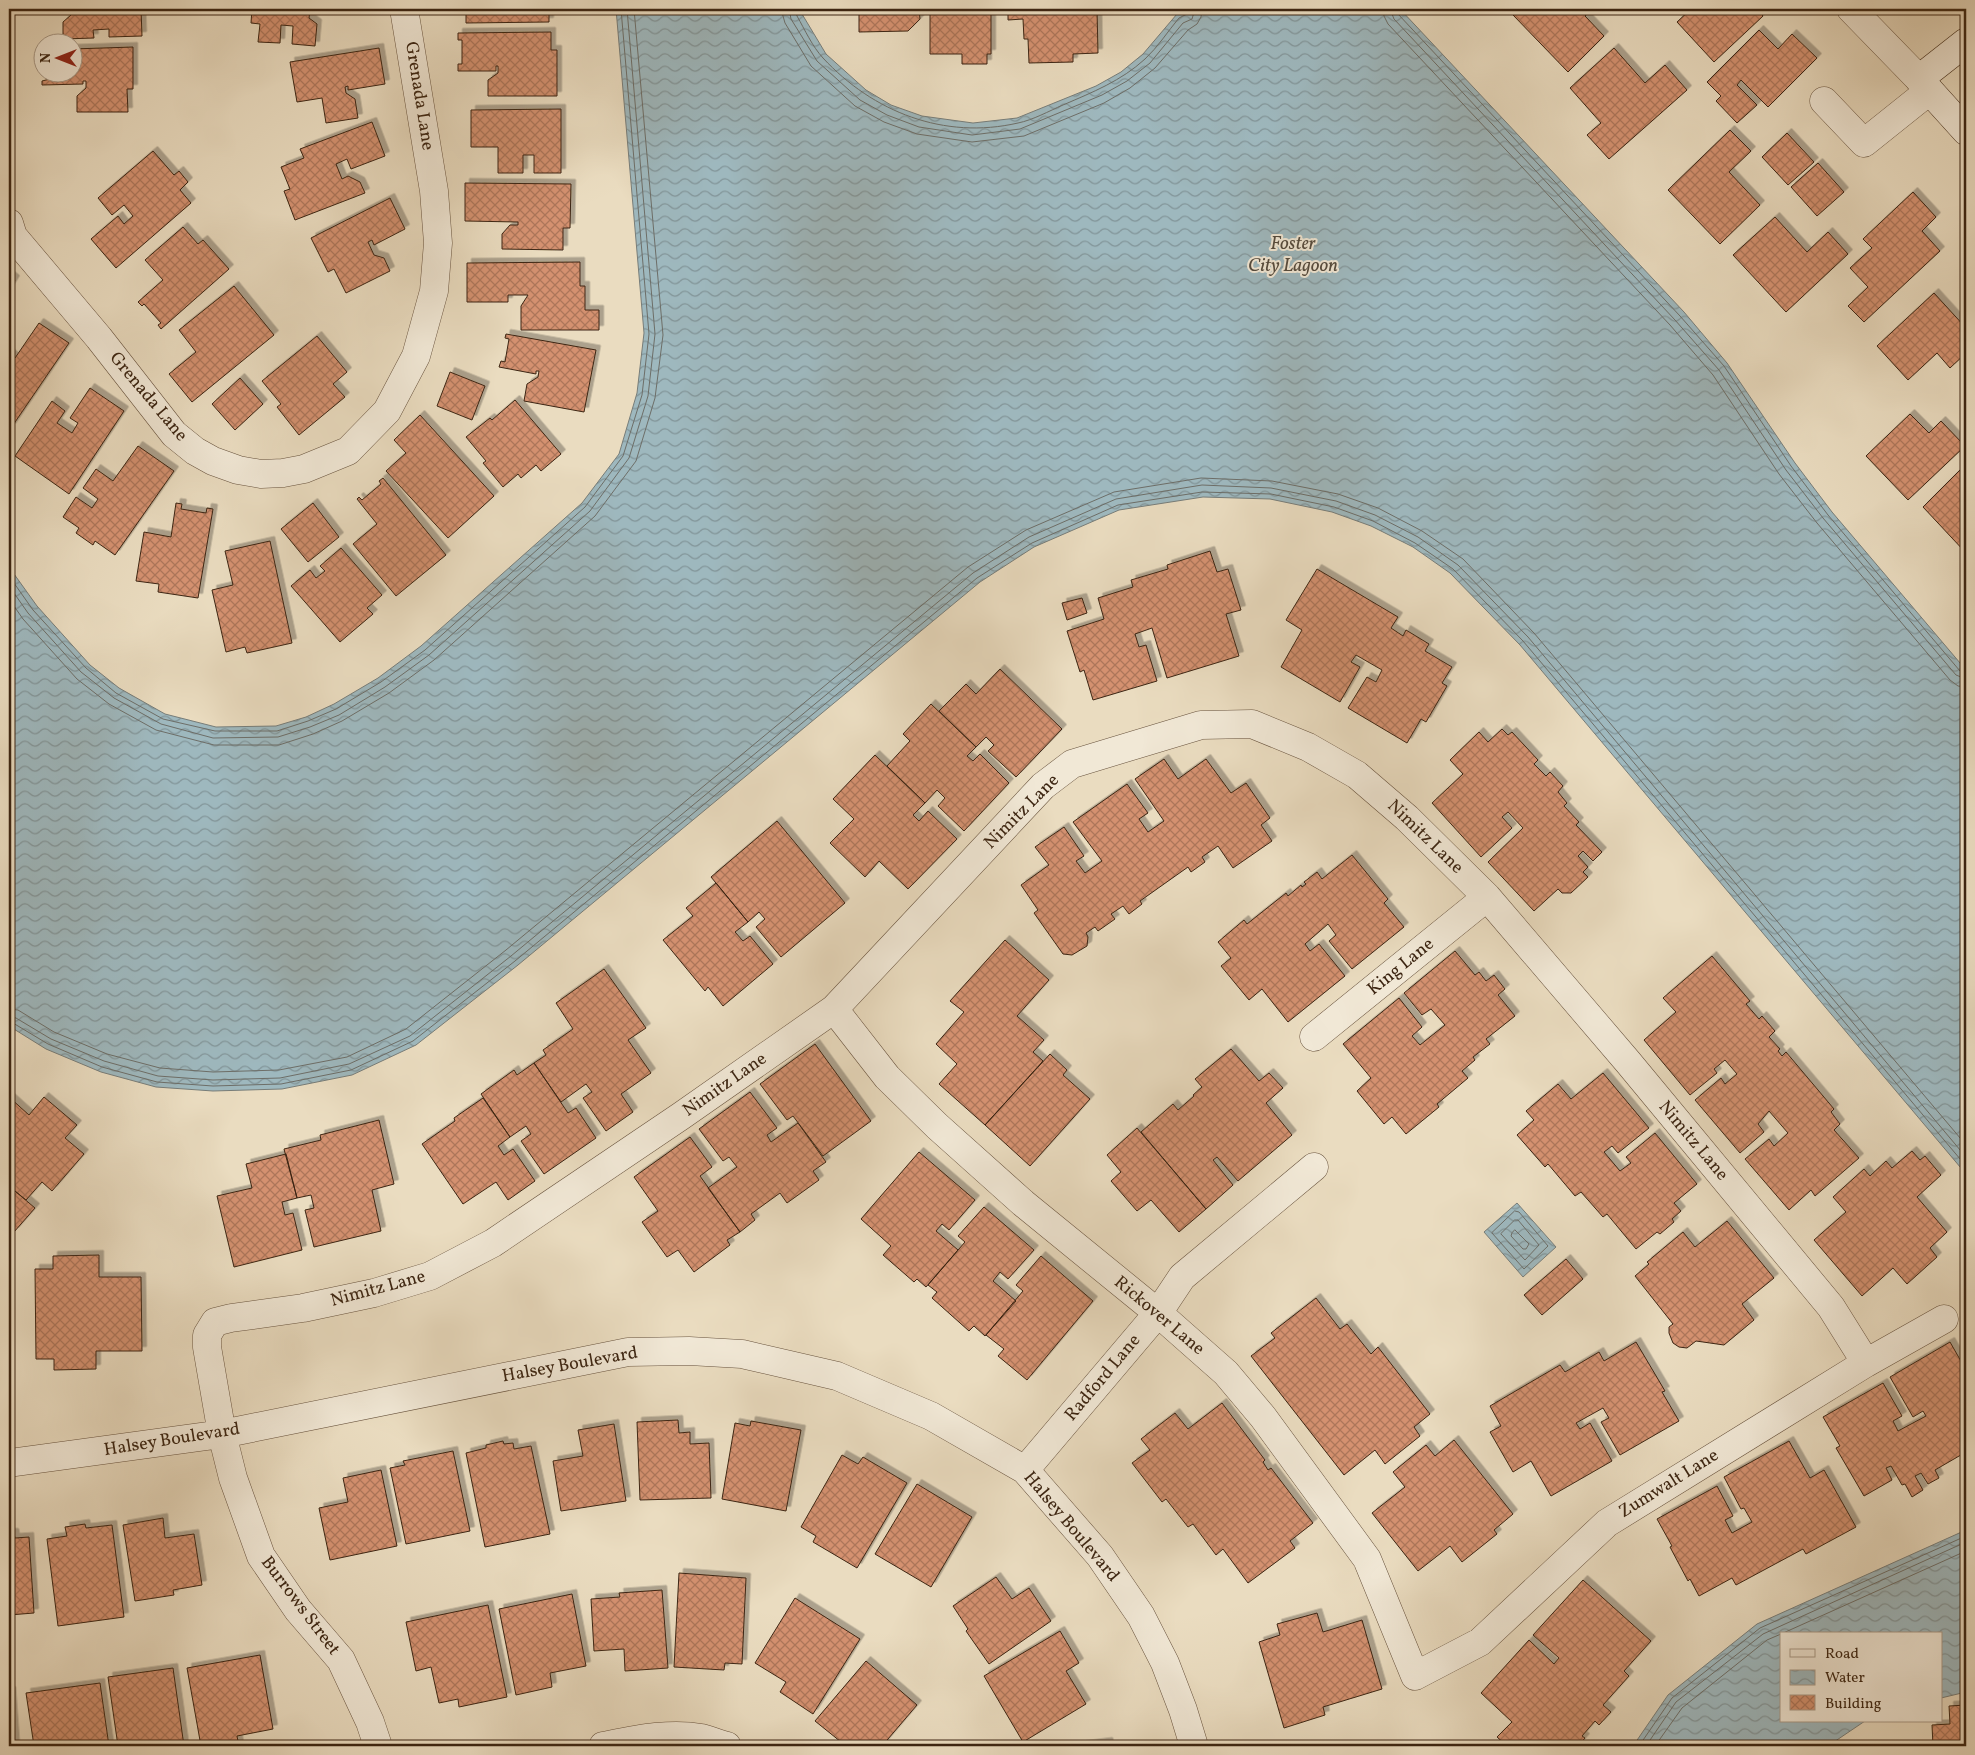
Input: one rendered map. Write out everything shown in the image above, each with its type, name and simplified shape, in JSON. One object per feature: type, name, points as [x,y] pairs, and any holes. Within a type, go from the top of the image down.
[{"type":"street","name":"Grenada Lane","points":[[9,223],[13,236],[99,338],[174,434],[195,451],[213,462],[261,474],[304,469],[348,450],[387,410],[416,356],[434,291],[438,243],[434,191],[404,9]]},
{"type":"street","points":[[1851,9],[1966,131]]},
{"type":"street","points":[[1824,102],[1864,143],[1966,42]]},
{"type":"street","name":"Nimitz Lane","points":[[222,1434],[207,1348],[207,1335],[215,1322],[374,1294],[430,1276],[493,1242],[681,1116],[834,1009],[1043,786],[1072,764],[1201,725],[1252,724],[1308,747],[1357,775],[1407,818],[1487,897],[1628,1062],[1830,1307],[1866,1363]]},
{"type":"street","name":"King Lane","points":[[1314,1037],[1487,897]]},
{"type":"street","name":"Rickover Lane","points":[[834,1009],[886,1077],[937,1126],[1023,1203],[1158,1313],[1226,1373],[1263,1417],[1367,1559],[1415,1676]]},
{"type":"street","name":"Radford Lane","points":[[1025,1470],[1158,1313],[1182,1277],[1314,1167]]},
{"type":"street","name":"Zumwalt Lane","points":[[1415,1676],[1480,1642],[1607,1523],[1866,1363],[1944,1319]]},
{"type":"street","name":"Halsey Boulevard","points":[[9,1463],[222,1434],[628,1352],[689,1351],[742,1354],[837,1376],[931,1416],[1025,1470],[1100,1556],[1141,1616],[1165,1663],[1194,1746]]},
{"type":"street","name":"Burrows Street","points":[[222,1434],[233,1478],[261,1556],[298,1610],[341,1660],[370,1722],[378,1746]]},
{"type":"street","points":[[603,1746],[648,1738],[674,1736],[700,1738],[727,1746]]},
{"type":"water","name":"Foster City Lagoon","points":[[616,9],[799,9],[826,54],[866,90],[891,105],[922,116],[973,123],[1017,118],[1096,86],[1121,72],[1143,54],[1177,14],[1189,9],[1400,9],[1684,312],[1727,363],[1795,463],[1832,512],[1966,670],[1966,1174],[1520,645],[1450,573],[1413,547],[1371,526],[1332,512],[1270,499],[1203,497],[1119,510],[1034,547],[980,582],[518,965],[416,1045],[352,1075],[282,1089],[213,1091],[156,1087],[101,1072],[46,1049],[9,1026],[9,567],[37,606],[90,665],[119,688],[165,714],[216,727],[276,726],[306,717],[334,704],[378,678],[421,646],[582,503],[619,454],[637,393],[644,333]]},
{"type":"water","points":[[1517,1203],[1556,1247],[1523,1277],[1484,1232]]},
{"type":"water","points":[[1966,1530],[1966,1692],[1942,1698],[1942,1632],[1780,1632],[1780,1722],[1864,1722],[1828,1746],[1633,1746],[1668,1695],[1757,1624]]},
{"type":"building","points":[[27,9],[67,9],[67,10],[27,11]]},
{"type":"building","points":[[71,9],[141,9],[142,36],[109,37],[109,29],[93,30],[94,38],[82,38],[82,32],[63,32],[63,22],[71,15]]},
{"type":"building","points":[[252,9],[313,9],[313,11],[310,10],[309,18],[317,24],[315,46],[292,44],[293,26],[281,25],[280,43],[258,42],[260,24],[251,23]]},
{"type":"building","points":[[466,9],[549,9],[549,22],[466,23]]},
{"type":"building","points":[[859,9],[919,9],[920,19],[908,31],[859,32]]},
{"type":"building","points":[[930,9],[991,9],[991,54],[987,54],[987,64],[962,64],[962,54],[930,54]]},
{"type":"building","points":[[1008,9],[1097,9],[1098,53],[1073,54],[1073,62],[1029,63],[1028,39],[1024,39],[1023,19],[1008,20]]},
{"type":"building","points":[[1520,9],[1593,9],[1585,16],[1604,36],[1568,72],[1513,15]]},
{"type":"building","points":[[1691,9],[1756,9],[1763,16],[1714,62],[1677,22]]},
{"type":"building","points":[[1759,30],[1778,49],[1792,34],[1817,58],[1768,107],[1741,80],[1737,85],[1757,105],[1737,123],[1716,101],[1721,96],[1707,82]]},
{"type":"building","points":[[551,32],[551,50],[557,50],[557,96],[488,96],[488,80],[498,73],[498,66],[496,66],[496,71],[458,71],[458,64],[462,64],[462,40],[458,40],[458,33]]},
{"type":"building","points":[[133,47],[133,89],[127,89],[128,112],[77,112],[77,96],[86,88],[86,81],[83,81],[83,84],[42,85],[42,82],[82,82],[82,49]]},
{"type":"building","points":[[379,48],[385,84],[348,90],[348,86],[345,87],[346,93],[355,99],[358,118],[326,123],[322,98],[297,102],[290,62]]},
{"type":"building","points":[[1614,48],[1645,83],[1665,65],[1687,90],[1609,159],[1587,135],[1601,123],[1570,88]]},
{"type":"building","points":[[561,109],[561,173],[534,173],[534,155],[523,155],[523,173],[498,173],[498,147],[471,147],[471,110]]},
{"type":"building","points":[[372,122],[385,156],[351,169],[347,159],[336,164],[342,179],[348,176],[360,182],[365,193],[295,220],[284,191],[290,189],[281,167],[304,158],[300,149]]},
{"type":"building","points":[[1730,130],[1751,151],[1729,172],[1760,205],[1720,244],[1668,190]]},
{"type":"building","points":[[1787,133],[1814,162],[1788,185],[1762,157]]},
{"type":"building","points":[[153,151],[174,175],[179,171],[188,182],[180,190],[191,203],[116,268],[91,239],[118,216],[124,224],[133,216],[124,205],[112,215],[98,198]]},
{"type":"building","points":[[1818,163],[1844,192],[1817,216],[1791,187]]},
{"type":"building","points":[[465,183],[571,184],[570,228],[563,228],[563,250],[502,249],[502,234],[510,225],[518,225],[518,222],[465,221]]},
{"type":"building","points":[[1913,192],[1936,217],[1922,231],[1940,251],[1864,322],[1848,306],[1868,287],[1850,268],[1872,248],[1863,239]]},
{"type":"building","points":[[390,198],[405,229],[374,245],[372,240],[368,242],[374,255],[384,258],[390,271],[346,293],[334,269],[328,272],[311,238]]},
{"type":"building","points":[[1775,217],[1807,252],[1828,232],[1848,254],[1786,312],[1733,255]]},
{"type":"building","points":[[183,227],[198,244],[203,240],[229,269],[161,329],[158,325],[161,323],[144,304],[142,306],[138,302],[163,280],[145,260]]},
{"type":"building","points":[[580,262],[580,286],[585,286],[585,310],[599,310],[599,330],[521,330],[521,306],[528,295],[508,295],[508,302],[467,302],[467,263]]},
{"type":"building","points":[[9,275],[15,280],[9,290]]},
{"type":"building","points":[[234,286],[274,335],[192,402],[169,374],[196,352],[179,330]]},
{"type":"building","points":[[1934,293],[1966,328],[1966,353],[1950,368],[1937,353],[1908,380],[1877,346]]},
{"type":"building","points":[[39,323],[69,343],[11,428],[9,426],[9,353],[15,358]]},
{"type":"building","points":[[506,334],[596,350],[584,412],[524,401],[527,384],[538,377],[539,371],[536,371],[536,374],[499,367],[501,361],[505,362],[509,339],[505,338]]},
{"type":"building","points":[[317,336],[347,372],[333,384],[345,397],[299,435],[277,407],[281,404],[262,381]]},
{"type":"building","points":[[450,372],[485,386],[472,420],[437,406]]},
{"type":"building","points":[[240,378],[263,404],[235,430],[212,404]]},
{"type":"building","points":[[90,388],[124,411],[69,494],[15,456],[52,401],[65,411],[57,423],[72,433],[78,423],[70,418]]},
{"type":"building","points":[[515,400],[561,454],[541,471],[536,465],[521,478],[518,474],[503,487],[483,463],[486,461],[466,437],[490,418],[492,420]]},
{"type":"building","points":[[1910,414],[1929,433],[1941,421],[1965,446],[1908,500],[1866,456]]},
{"type":"building","points":[[420,415],[494,496],[448,538],[386,471],[406,453],[394,440]]},
{"type":"building","points":[[138,446],[174,471],[115,555],[95,541],[93,545],[76,533],[79,528],[63,517],[76,497],[92,508],[98,499],[83,488],[96,469],[113,481]]},
{"type":"building","points":[[1966,464],[1966,553],[1923,507]]},
{"type":"building","points":[[383,478],[446,555],[396,596],[353,544],[377,524],[357,499],[359,497],[362,500],[381,484],[379,481]]},
{"type":"building","points":[[176,503],[182,504],[181,509],[206,513],[207,508],[213,509],[198,598],[158,592],[159,584],[136,581],[144,532],[171,537]]},
{"type":"building","points":[[313,503],[339,537],[308,562],[281,529]]},
{"type":"building","points":[[270,541],[292,643],[247,653],[245,647],[226,652],[212,590],[233,585],[225,551]]},
{"type":"building","points":[[341,548],[382,595],[367,608],[373,614],[340,642],[291,586],[310,570],[316,578],[325,571],[320,566]]},
{"type":"building","points":[[1210,551],[1217,572],[1228,569],[1241,610],[1226,614],[1239,656],[1167,678],[1152,628],[1135,634],[1139,647],[1146,645],[1157,681],[1093,700],[1084,670],[1080,672],[1067,631],[1104,619],[1098,598],[1133,587],[1131,580],[1168,569],[1167,565]]},
{"type":"building","points":[[1317,569],[1398,617],[1391,628],[1403,636],[1406,630],[1429,644],[1425,651],[1452,667],[1442,683],[1447,686],[1426,722],[1421,719],[1407,743],[1348,708],[1367,677],[1376,682],[1382,670],[1356,655],[1351,662],[1360,667],[1340,702],[1281,667],[1302,630],[1286,620]]},
{"type":"building","points":[[1082,598],[1087,613],[1067,620],[1062,603]]},
{"type":"building","points":[[1000,669],[1062,729],[1016,777],[988,751],[994,745],[986,737],[976,747],[939,711],[966,684],[976,694]]},
{"type":"building","points":[[931,704],[976,747],[967,756],[973,761],[980,754],[1009,783],[964,831],[938,806],[945,798],[937,790],[925,803],[887,766],[910,741],[903,734]]},
{"type":"building","points":[[1502,729],[1508,735],[1512,732],[1538,760],[1534,764],[1546,776],[1550,772],[1563,786],[1558,792],[1567,803],[1564,806],[1579,822],[1576,825],[1602,852],[1593,861],[1583,851],[1578,856],[1588,867],[1583,872],[1588,877],[1571,893],[1562,893],[1558,889],[1534,911],[1488,862],[1523,828],[1508,812],[1502,817],[1512,828],[1481,857],[1432,803],[1463,774],[1450,760],[1479,732],[1488,742]]},
{"type":"building","points":[[875,755],[925,803],[913,815],[919,821],[928,811],[957,839],[908,889],[879,861],[865,877],[830,843],[854,819],[833,799]]},
{"type":"building","points":[[1164,759],[1178,779],[1206,759],[1231,793],[1246,783],[1270,818],[1261,825],[1272,841],[1233,868],[1218,846],[1202,857],[1205,862],[1191,872],[1188,867],[1140,901],[1142,904],[1129,914],[1123,906],[1111,914],[1115,919],[1098,931],[1095,927],[1086,933],[1088,937],[1087,946],[1072,955],[1063,954],[1034,913],[1038,910],[1021,885],[1049,865],[1035,847],[1064,827],[1084,856],[1076,861],[1085,873],[1102,861],[1073,822],[1127,784],[1148,813],[1139,819],[1148,832],[1164,821],[1135,779]]},
{"type":"building","points":[[777,821],[845,903],[781,957],[756,927],[765,919],[759,912],[748,922],[711,877]]},
{"type":"building","points":[[1352,855],[1388,899],[1384,903],[1404,927],[1352,969],[1329,941],[1336,935],[1328,924],[1305,944],[1310,951],[1319,944],[1345,976],[1288,1022],[1262,989],[1249,1000],[1221,966],[1231,958],[1218,942],[1244,920],[1247,924],[1286,893],[1288,896],[1301,885],[1302,887],[1306,884],[1304,882],[1317,872],[1322,879]]},
{"type":"building","points":[[716,883],[748,922],[735,932],[743,941],[750,936],[773,964],[723,1006],[708,987],[705,991],[663,940],[693,916],[686,908]]},
{"type":"building","points":[[1005,940],[1049,980],[1017,1016],[1044,1040],[1033,1052],[1043,1061],[985,1125],[939,1084],[957,1064],[936,1044],[964,1012],[950,1001]]},
{"type":"building","points":[[1455,951],[1475,975],[1479,972],[1486,981],[1494,975],[1505,989],[1498,995],[1515,1016],[1486,1039],[1490,1044],[1473,1057],[1475,1060],[1462,1071],[1468,1078],[1437,1104],[1439,1107],[1406,1134],[1392,1117],[1384,1124],[1357,1091],[1371,1078],[1343,1044],[1399,998],[1422,1027],[1412,1036],[1420,1045],[1445,1025],[1431,1009],[1422,1015],[1404,993]]},
{"type":"building","points":[[1712,956],[1750,1001],[1746,1004],[1759,1019],[1762,1016],[1775,1031],[1769,1037],[1780,1049],[1778,1051],[1782,1056],[1786,1052],[1834,1109],[1831,1112],[1840,1124],[1834,1130],[1859,1158],[1815,1196],[1811,1190],[1789,1210],[1745,1159],[1769,1139],[1774,1146],[1788,1133],[1769,1111],[1758,1124],[1764,1132],[1740,1153],[1695,1100],[1721,1078],[1725,1084],[1737,1074],[1725,1060],[1714,1069],[1717,1073],[1690,1095],[1644,1040],[1676,1012],[1663,998]]},
{"type":"building","points":[[604,969],[646,1028],[628,1040],[651,1073],[621,1094],[633,1112],[606,1131],[583,1098],[592,1092],[586,1084],[561,1102],[534,1063],[546,1055],[543,1050],[573,1029],[556,1003]]},
{"type":"building","points":[[815,1044],[871,1121],[823,1156],[793,1116],[787,1120],[760,1084]]},
{"type":"building","points":[[1231,1049],[1259,1081],[1269,1073],[1283,1088],[1266,1103],[1292,1135],[1238,1181],[1217,1157],[1213,1160],[1233,1185],[1206,1209],[1141,1132],[1173,1104],[1178,1110],[1194,1096],[1202,1087],[1195,1079]]},
{"type":"building","points":[[1050,1054],[1067,1070],[1063,1075],[1090,1099],[1030,1166],[985,1125]]},
{"type":"building","points":[[534,1063],[568,1113],[576,1108],[596,1138],[544,1174],[521,1141],[531,1134],[526,1126],[510,1137],[481,1094],[514,1070],[517,1075]]},
{"type":"building","points":[[1603,1073],[1649,1128],[1618,1153],[1612,1146],[1604,1152],[1620,1171],[1631,1163],[1626,1157],[1655,1133],[1697,1184],[1674,1203],[1681,1211],[1672,1219],[1674,1222],[1660,1234],[1657,1232],[1636,1249],[1607,1214],[1603,1217],[1581,1192],[1575,1196],[1548,1164],[1545,1167],[1517,1135],[1534,1120],[1526,1111],[1558,1084],[1571,1099]]},
{"type":"building","points":[[750,1092],[777,1128],[767,1135],[771,1142],[798,1123],[826,1162],[813,1171],[819,1180],[787,1203],[780,1193],[751,1214],[755,1220],[740,1232],[708,1188],[737,1167],[729,1157],[723,1161],[699,1129]]},
{"type":"building","points":[[9,1097],[29,1115],[44,1097],[77,1125],[65,1138],[84,1154],[52,1191],[42,1182],[26,1200],[9,1186]]},
{"type":"building","points":[[483,1098],[510,1137],[498,1146],[504,1155],[513,1149],[535,1181],[508,1200],[496,1182],[463,1204],[422,1144],[455,1121],[454,1118]]},
{"type":"building","points":[[379,1120],[394,1184],[372,1190],[381,1231],[314,1247],[305,1210],[314,1208],[311,1195],[297,1198],[284,1149],[321,1140],[320,1135]]},
{"type":"building","points":[[1137,1128],[1206,1209],[1179,1232],[1151,1200],[1137,1211],[1111,1181],[1121,1172],[1107,1155]]},
{"type":"building","points":[[690,1137],[712,1167],[700,1176],[740,1232],[727,1240],[730,1245],[694,1272],[678,1250],[667,1257],[642,1222],[658,1211],[634,1177]]},
{"type":"building","points":[[1912,1151],[1920,1160],[1925,1156],[1941,1175],[1917,1197],[1947,1232],[1930,1248],[1937,1257],[1907,1284],[1893,1268],[1862,1296],[1814,1240],[1846,1212],[1833,1197],[1864,1169],[1870,1176],[1886,1161],[1892,1168]]},
{"type":"building","points":[[919,1152],[975,1200],[949,1230],[942,1224],[936,1231],[958,1250],[926,1287],[917,1279],[914,1282],[883,1255],[891,1246],[861,1219]]},
{"type":"building","points":[[286,1154],[297,1198],[282,1202],[285,1215],[293,1213],[302,1250],[234,1267],[217,1196],[252,1188],[246,1164]]},
{"type":"building","points":[[9,1186],[35,1208],[14,1232],[9,1228]]},
{"type":"building","points":[[984,1207],[1034,1250],[1008,1279],[1000,1272],[993,1281],[1016,1301],[985,1336],[974,1326],[969,1331],[932,1298],[937,1292],[928,1285],[965,1242],[958,1236]]},
{"type":"building","points":[[1727,1221],[1774,1278],[1742,1304],[1754,1320],[1724,1345],[1696,1341],[1687,1348],[1679,1347],[1673,1343],[1669,1333],[1669,1327],[1673,1324],[1635,1276],[1649,1264],[1647,1262],[1683,1232],[1695,1247]]},
{"type":"building","points":[[99,1255],[99,1277],[141,1277],[142,1351],[96,1351],[96,1369],[54,1370],[54,1359],[36,1359],[35,1269],[53,1269],[53,1256]]},
{"type":"building","points":[[1041,1256],[1093,1301],[1027,1380],[998,1356],[1004,1349],[986,1335],[1023,1291],[1016,1285]]},
{"type":"building","points":[[1566,1259],[1583,1279],[1542,1315],[1524,1295]]},
{"type":"building","points":[[1316,1298],[1340,1329],[1347,1324],[1371,1354],[1378,1347],[1430,1414],[1414,1427],[1420,1436],[1385,1464],[1375,1450],[1344,1475],[1251,1356],[1275,1338],[1271,1333]]},
{"type":"building","points":[[1636,1342],[1665,1391],[1662,1392],[1679,1421],[1620,1455],[1601,1422],[1609,1418],[1603,1408],[1576,1423],[1580,1429],[1590,1423],[1612,1461],[1551,1496],[1531,1461],[1513,1472],[1490,1432],[1501,1426],[1490,1406],[1560,1365],[1565,1372],[1599,1352],[1604,1361]]},
{"type":"building","points":[[1950,1342],[1966,1370],[1966,1452],[1935,1470],[1939,1478],[1928,1484],[1921,1473],[1915,1476],[1923,1490],[1912,1497],[1905,1484],[1902,1485],[1891,1466],[1886,1468],[1892,1480],[1864,1496],[1836,1448],[1840,1446],[1823,1417],[1883,1383],[1902,1416],[1893,1421],[1898,1431],[1926,1416],[1923,1411],[1913,1417],[1890,1377]]},
{"type":"building","points":[[1222,1403],[1265,1460],[1263,1462],[1268,1470],[1271,1468],[1313,1523],[1290,1541],[1295,1548],[1248,1583],[1223,1549],[1216,1555],[1193,1524],[1188,1527],[1166,1499],[1162,1502],[1132,1463],[1150,1450],[1141,1439],[1175,1413],[1188,1429]]},
{"type":"building","points":[[678,1420],[679,1433],[690,1432],[690,1444],[709,1443],[711,1498],[640,1500],[637,1422]]},
{"type":"building","points":[[751,1421],[801,1430],[786,1511],[722,1499],[735,1423],[750,1426]]},
{"type":"building","points":[[614,1424],[626,1501],[561,1511],[553,1461],[583,1456],[578,1430]]},
{"type":"building","points":[[1454,1440],[1513,1514],[1494,1530],[1497,1534],[1462,1562],[1450,1546],[1418,1571],[1372,1513],[1405,1487],[1393,1472],[1426,1445],[1435,1456]]},
{"type":"building","points":[[503,1441],[504,1444],[513,1443],[514,1449],[531,1446],[550,1534],[485,1547],[466,1453]]},
{"type":"building","points":[[1789,1441],[1810,1478],[1824,1470],[1856,1527],[1806,1554],[1803,1549],[1736,1585],[1732,1578],[1699,1596],[1690,1579],[1688,1581],[1657,1519],[1717,1486],[1733,1516],[1725,1520],[1732,1533],[1752,1522],[1744,1508],[1741,1509],[1724,1477]]},
{"type":"building","points":[[453,1451],[470,1531],[406,1544],[390,1468],[405,1465],[403,1461]]},
{"type":"building","points":[[842,1455],[858,1464],[863,1457],[907,1483],[857,1568],[813,1542],[816,1536],[801,1527]]},
{"type":"building","points":[[381,1470],[397,1546],[330,1560],[319,1508],[348,1502],[343,1478]]},
{"type":"building","points":[[917,1484],[972,1517],[931,1587],[875,1554]]},
{"type":"building","points":[[163,1518],[165,1538],[194,1534],[202,1585],[173,1590],[174,1595],[135,1601],[123,1525]]},
{"type":"building","points":[[85,1524],[86,1528],[112,1525],[124,1617],[58,1626],[47,1539],[67,1536],[65,1527]]},
{"type":"building","points":[[9,1533],[14,1533],[15,1538],[29,1537],[34,1613],[9,1615]]},
{"type":"building","points":[[679,1573],[746,1578],[742,1664],[725,1663],[724,1670],[674,1667]]},
{"type":"building","points":[[996,1577],[1012,1599],[1029,1588],[1051,1621],[989,1664],[966,1631],[968,1629],[953,1606]]},
{"type":"building","points":[[1583,1580],[1651,1641],[1624,1671],[1629,1676],[1603,1705],[1611,1712],[1599,1725],[1595,1721],[1582,1736],[1585,1738],[1578,1746],[1527,1746],[1524,1743],[1521,1746],[1507,1746],[1497,1737],[1512,1722],[1481,1693],[1529,1640],[1554,1664],[1559,1658],[1533,1635]]},
{"type":"building","points":[[662,1590],[668,1668],[625,1671],[624,1649],[594,1651],[591,1599],[620,1597],[619,1593]]},
{"type":"building","points":[[572,1594],[586,1666],[550,1673],[552,1687],[516,1695],[499,1609]]},
{"type":"building","points":[[795,1598],[860,1639],[813,1714],[780,1692],[786,1682],[755,1663]]},
{"type":"building","points":[[488,1605],[507,1697],[459,1707],[458,1699],[439,1703],[431,1667],[416,1671],[406,1622]]},
{"type":"building","points":[[1317,1613],[1323,1632],[1362,1620],[1382,1689],[1323,1707],[1325,1715],[1284,1728],[1259,1642],[1280,1635],[1277,1624]]},
{"type":"building","points":[[1060,1631],[1079,1663],[1066,1671],[1086,1704],[1023,1742],[984,1676]]},
{"type":"building","points":[[260,1655],[273,1729],[237,1736],[239,1746],[201,1746],[187,1668]]},
{"type":"building","points":[[866,1661],[917,1705],[882,1746],[846,1746],[815,1721]]},
{"type":"building","points":[[173,1668],[184,1746],[118,1746],[108,1677]]},
{"type":"building","points":[[100,1683],[109,1746],[34,1746],[26,1693]]},
{"type":"building","points":[[9,1691],[11,1691],[15,1746],[9,1746]]},
{"type":"building","points":[[1966,1705],[1966,1746],[1933,1746],[1932,1725],[1950,1724],[1949,1706]]},
{"type":"building","points":[[1108,1742],[1109,1746],[1077,1746]]}]
